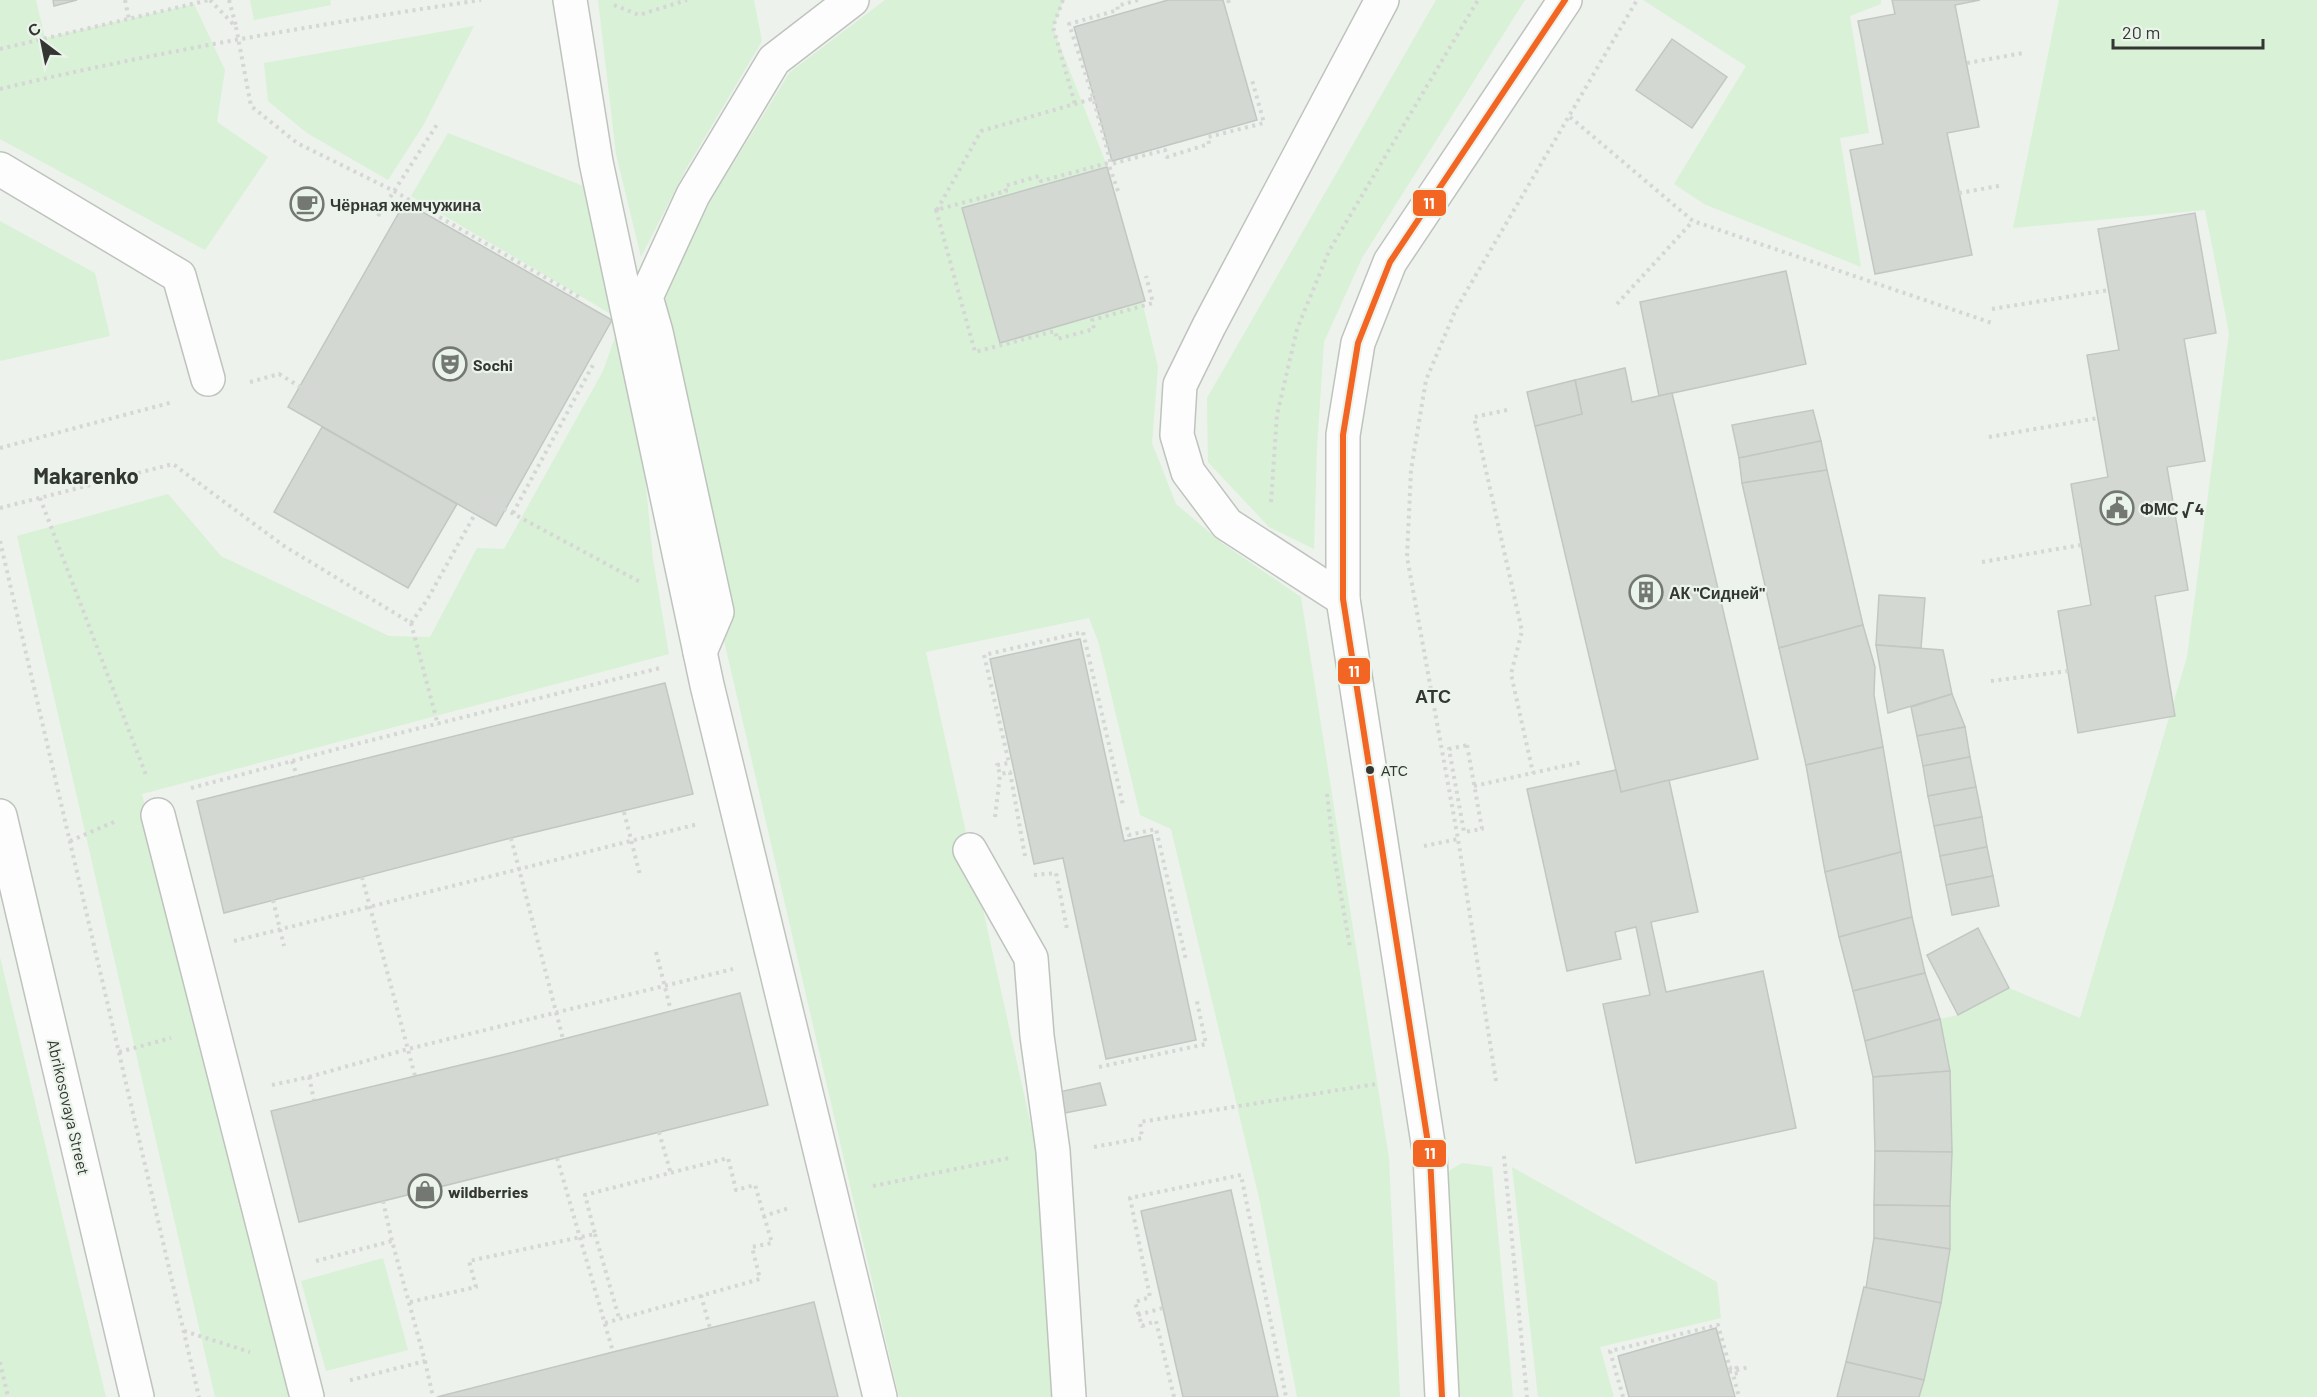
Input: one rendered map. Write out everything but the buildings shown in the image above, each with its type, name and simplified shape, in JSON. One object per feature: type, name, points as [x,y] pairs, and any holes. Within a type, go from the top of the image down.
[{"type":"street","points":[[570,0],[596,162],[700,652],[880,1397]]},
{"type":"street","points":[[700,652],[717,612],[656,332],[646,297],[693,195],[774,60],[852,0]]},
{"type":"street","points":[[1343,599],[1227,524],[1214,507],[1188,472],[1177,435],[1180,385],[1382,0]]},
{"type":"street","points":[[1442,1397],[1430,1156],[1343,599],[1343,435],[1358,343],[1390,262],[1565,0]]},
{"type":"street","points":[[0,169],[179,276],[208,379]]},
{"type":"street","points":[[156,807],[304,1385]]},
{"type":"street","name":"Abrikosovaya Street","points":[[0,816],[137,1397]]},
{"type":"street","points":[[970,850],[1031,958],[1037,1036],[1053,1150],[1069,1397]]},
{"type":"path","points":[[125,0],[129,19]]},
{"type":"path","points":[[0,49],[210,0],[236,27]]},
{"type":"path","points":[[229,0],[251,106],[297,143],[394,191],[588,302]]},
{"type":"path","points":[[0,89],[69,72],[244,37],[481,0]]},
{"type":"path","points":[[610,4],[639,15],[687,0]]},
{"type":"path","points":[[1063,0],[1053,27],[1075,104]]},
{"type":"path","points":[[1138,0],[1117,6],[1118,10],[1069,24],[1093,97],[1090,98],[1091,102],[1094,101],[1111,164],[1166,150],[1167,157],[1209,144],[1208,137],[1264,123],[1252,80]]},
{"type":"path","points":[[1496,1081],[1458,839],[1407,557],[1411,470],[1426,380],[1456,309],[1637,0]]},
{"type":"path","points":[[1967,63],[2023,53]]},
{"type":"path","points":[[1094,98],[981,131],[936,210],[975,352],[1055,331],[1057,339],[1094,329],[1092,321],[1153,303],[1146,276]]},
{"type":"path","points":[[1570,117],[1693,221],[1992,323]]},
{"type":"path","points":[[378,216],[438,123]]},
{"type":"path","points":[[936,210],[1006,191],[1005,186],[1039,176],[1041,181],[1108,163],[1118,191]]},
{"type":"path","points":[[1959,193],[1999,186]]},
{"type":"path","points":[[1617,304],[1693,221]]},
{"type":"path","points":[[1992,309],[2109,290]]},
{"type":"path","points":[[513,513],[598,356]]},
{"type":"path","points":[[245,383],[279,374],[484,498],[428,600],[411,623]]},
{"type":"path","points":[[0,448],[177,401]]},
{"type":"path","points":[[1507,410],[1474,417],[1522,631],[1511,674],[1533,773]]},
{"type":"path","points":[[1989,436],[2098,418]]},
{"type":"path","points":[[0,508],[173,464],[284,546],[411,623],[438,725]]},
{"type":"path","points":[[40,498],[156,807],[292,761],[668,666]]},
{"type":"path","points":[[0,541],[199,1397]]},
{"type":"path","points":[[1982,562],[2081,545]]},
{"type":"path","points":[[1027,864],[1010,772],[1000,774],[997,765],[1009,764],[984,655],[1083,632],[1123,805]]},
{"type":"path","points":[[1992,681],[2068,670]]},
{"type":"path","points":[[1467,745],[1482,829],[1464,832],[1457,791],[1449,749],[1467,745]]},
{"type":"path","points":[[292,761],[297,776]]},
{"type":"path","points":[[1474,786],[1582,762]]},
{"type":"path","points":[[994,827],[1000,775]]},
{"type":"path","points":[[1449,793],[1457,791]]},
{"type":"path","points":[[1326,792],[1335,861],[1352,955]]},
{"type":"path","points":[[624,812],[640,875]]},
{"type":"path","points":[[193,952],[707,822]]},
{"type":"path","points":[[70,841],[111,824]]},
{"type":"path","points":[[1127,827],[1129,835],[1156,829],[1186,960]]},
{"type":"path","points":[[512,838],[563,1039]]},
{"type":"path","points":[[1420,846],[1458,839]]},
{"type":"path","points":[[1029,876],[1056,873],[1068,937]]},
{"type":"path","points":[[362,877],[372,907],[415,1076]]},
{"type":"path","points":[[273,900],[284,946]]},
{"type":"path","points":[[656,952],[671,1011]]},
{"type":"path","points":[[230,1095],[741,967]]},
{"type":"path","points":[[1099,1067],[1206,1044],[1196,998]]},
{"type":"path","points":[[119,1052],[212,1026]]},
{"type":"path","points":[[1373,1073],[1378,1096]]},
{"type":"path","points":[[309,1077],[314,1100]]},
{"type":"path","points":[[831,1194],[1053,1150],[1090,1148],[1142,1138],[1140,1122],[1376,1084]]},
{"type":"path","points":[[659,1132],[671,1174]]},
{"type":"path","points":[[1504,1156],[1527,1397]]},
{"type":"path","points":[[557,1158],[613,1352]]},
{"type":"path","points":[[605,1323],[760,1279],[752,1247],[772,1243],[755,1185],[736,1190],[728,1158],[585,1195],[619,1318]]},
{"type":"path","points":[[1174,1397],[1156,1321],[1142,1326],[1135,1302],[1150,1297],[1130,1198],[1241,1175],[1286,1397]]},
{"type":"path","points":[[383,1201],[433,1397]]},
{"type":"path","points":[[764,1216],[799,1205]]},
{"type":"path","points":[[410,1302],[476,1287],[469,1261],[595,1234]]},
{"type":"path","points":[[275,1272],[392,1241]]},
{"type":"path","points":[[701,1295],[710,1328]]},
{"type":"path","points":[[1138,1315],[1163,1308]]},
{"type":"path","points":[[1623,1397],[1610,1352],[1718,1325],[1730,1368],[1736,1366],[1738,1373],[1733,1374],[1739,1397]]},
{"type":"path","points":[[184,1331],[304,1385],[425,1361]]},
{"type":"path","points":[[0,1362],[8,1397]]},
{"type":"path","points":[[1729,1372],[1749,1367]]},
{"type":"green space","points":[[0,0],[36,0],[45,38],[194,4],[225,70],[217,122],[268,157],[205,250],[0,139]]},
{"type":"green space","points":[[250,0],[330,0],[331,5],[254,20]]},
{"type":"green space","points":[[598,0],[754,0],[762,41],[686,169],[641,257],[616,154]]},
{"type":"green space","points":[[885,0],[1064,0],[1053,28],[1107,166],[962,209],[999,340],[1142,301],[1158,367],[1152,443],[1176,504],[1222,543],[1301,597],[1389,1158],[1400,1397],[1297,1397],[1260,1202],[1171,829],[1140,815],[1099,644],[1089,618],[926,652],[1037,1153],[1052,1397],[899,1397],[698,528],[659,304],[710,201],[790,72]]},
{"type":"green space","points":[[1436,0],[1525,0],[1362,258],[1324,342],[1317,447],[1314,549],[1269,527],[1208,462],[1207,398]]},
{"type":"green space","points":[[1643,0],[1881,0],[1881,4],[1850,16],[1869,133],[1840,138],[1861,267],[1704,204],[1674,184],[1746,66]]},
{"type":"green space","points":[[2059,0],[2317,0],[2317,1397],[1919,1397],[1941,1303],[1950,1249],[1950,1071],[1940,1019],[1958,1015],[2009,988],[2080,1018],[2187,657],[2229,333],[2205,210],[2013,228]]},
{"type":"green space","points":[[474,26],[424,124],[388,180],[307,133],[268,101],[264,63]]},
{"type":"green space","points":[[448,133],[586,187],[624,315],[635,374],[653,559],[669,654],[142,794],[223,1135],[291,1397],[215,1397],[17,536],[168,494],[221,556],[389,636],[430,637],[477,548],[504,549],[603,371],[621,320],[411,196]]},
{"type":"green space","points":[[0,221],[95,273],[110,336],[0,361]]},
{"type":"green space","points":[[0,957],[106,1397],[0,1397]]},
{"type":"green space","points":[[1462,1163],[1492,1167],[1513,1397],[1457,1397],[1444,1174]]},
{"type":"green space","points":[[1512,1167],[1717,1282],[1721,1318],[1600,1347],[1614,1397],[1538,1397]]},
{"type":"green space","points":[[383,1258],[408,1350],[326,1371],[301,1281]]},
{"type":"transit line","name":"11","points":[[1442,1397],[1430,1156],[1343,599],[1343,435],[1358,343],[1390,262],[1565,0]]},
{"type":"place","name":"Чёрная жемчужина","points":[[307,204]]},
{"type":"place","name":"Sochi","points":[[450,364]]},
{"type":"place","name":"ФМС √4","points":[[2117,508]]},
{"type":"place","name":"АК \"Сидней\"","points":[[1646,592]]},
{"type":"place","name":"АТС","points":[[1370,770]]},
{"type":"place","name":"wildberries","points":[[425,1191]]},
{"type":"district","name":"Makarenko","points":[[86,475]]},
{"type":"district","name":"АТС","points":[[1433,696]]}]
